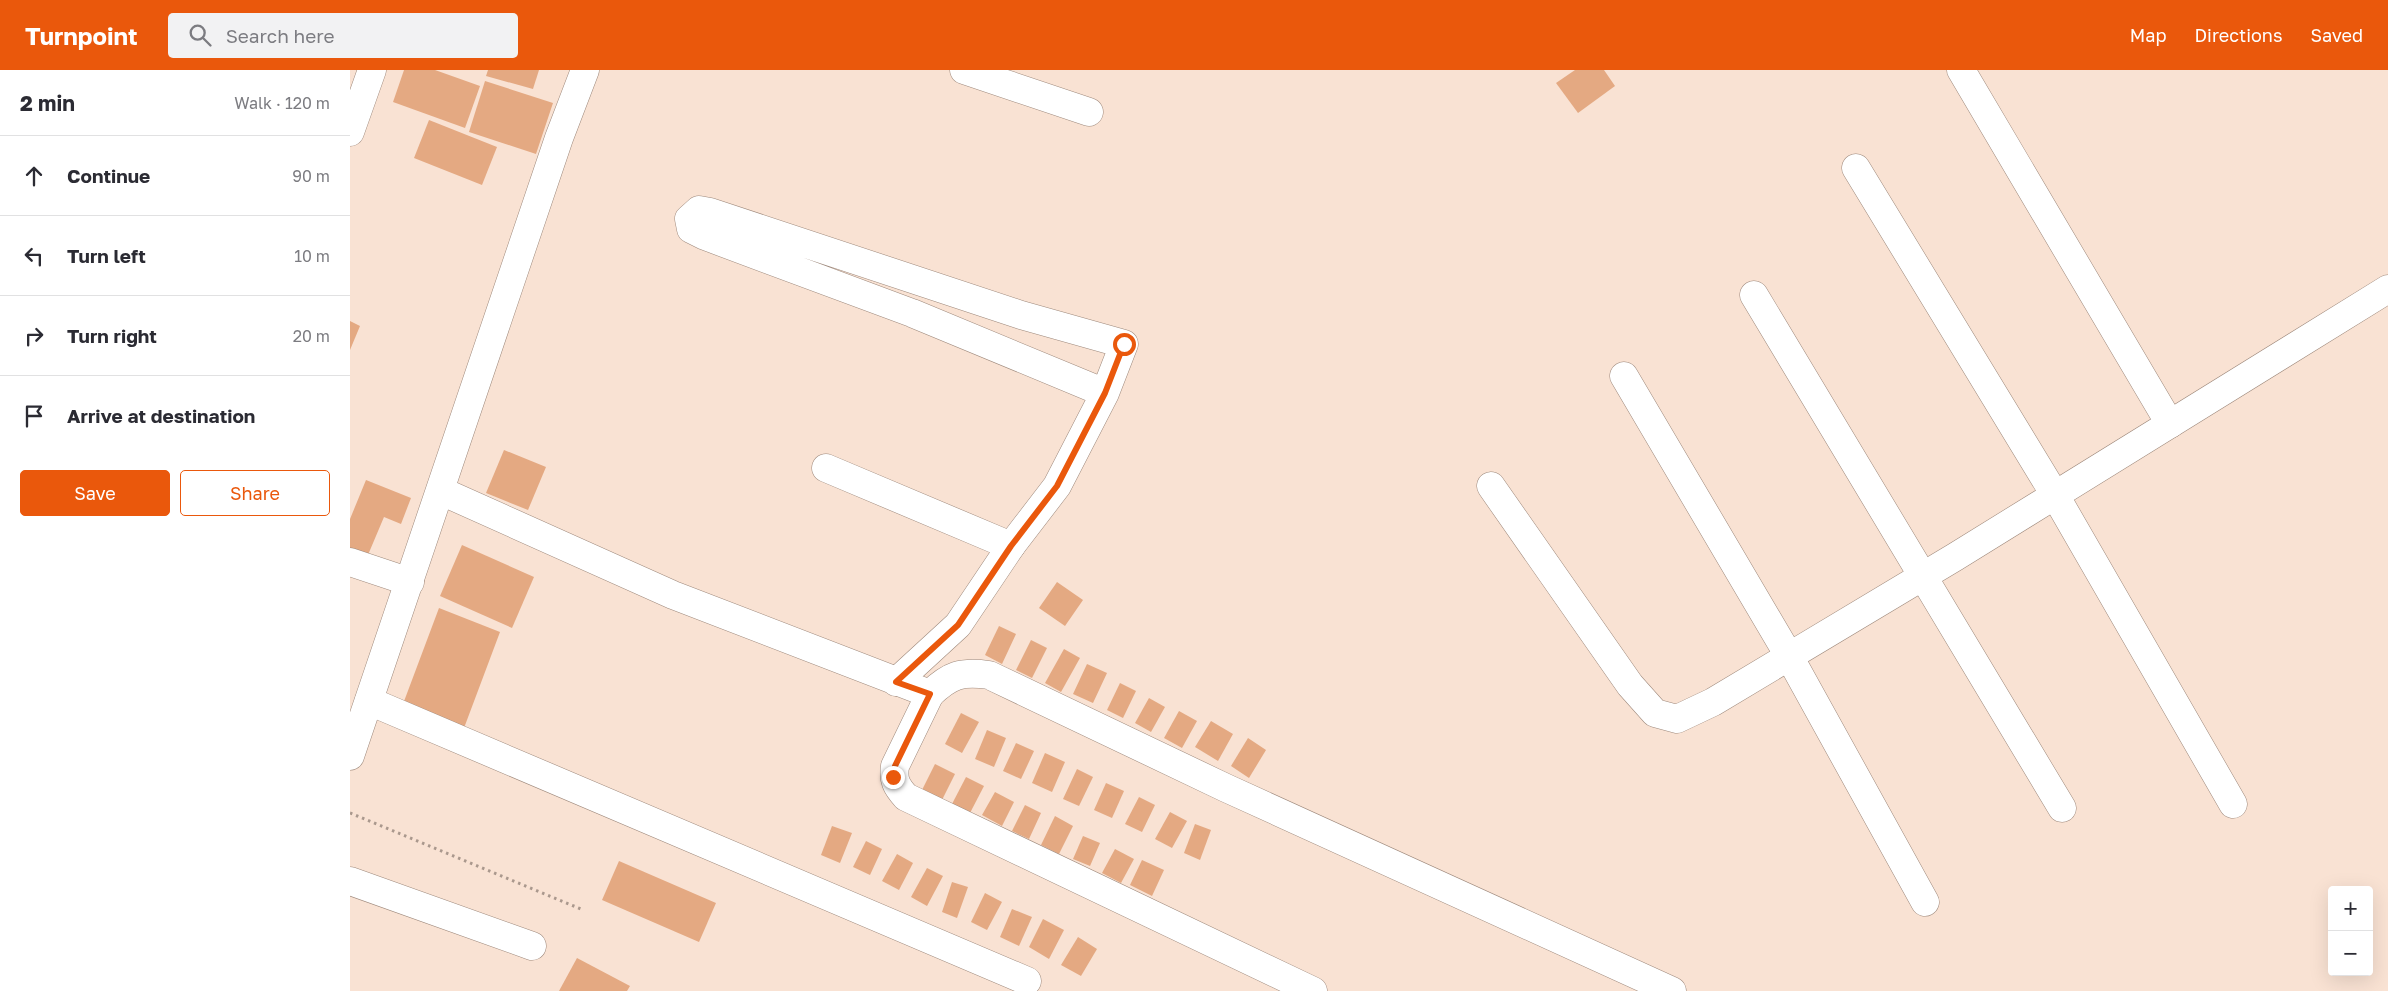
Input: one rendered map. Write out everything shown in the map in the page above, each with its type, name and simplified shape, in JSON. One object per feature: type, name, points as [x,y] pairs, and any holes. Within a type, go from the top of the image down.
[{"type":"street","points":[[350,132],[372,70]]},
{"type":"street","points":[[350,756],[559,138],[585,70]]},
{"type":"street","points":[[964,70],[1089,112]]},
{"type":"street","points":[[1961,70],[2170,424]]},
{"type":"street","points":[[1856,168],[2055,495],[2233,804]]},
{"type":"street","points":[[896,682],[958,625],[1011,546],[1057,486],[1105,393],[1124,344],[1021,315],[710,212],[699,210],[689,219],[691,228],[705,236],[912,313],[1105,393]]},
{"type":"street","points":[[1491,486],[1630,685],[1655,713],[1677,719],[1713,702],[1924,575],[2388,289]]},
{"type":"street","points":[[1754,295],[1924,575],[2062,808]]},
{"type":"street","points":[[1624,376],[1789,656],[1925,902]]},
{"type":"street","points":[[826,468],[1011,546]]},
{"type":"street","points":[[441,491],[673,595],[930,694]]},
{"type":"street","points":[[350,562],[410,582]]},
{"type":"street","points":[[1314,991],[906,797],[897,788],[893,777],[895,766],[930,694],[954,675],[974,673],[989,675],[1226,788],[1672,991]]},
{"type":"street","points":[[369,701],[1027,981]]},
{"type":"street","points":[[350,881],[532,946]]},
{"type":"path","points":[[350,813],[582,909]]},
{"type":"building","points":[[404,70],[435,70],[480,86],[465,128],[393,102]]},
{"type":"building","points":[[488,70],[539,70],[533,89],[486,76]]},
{"type":"building","points":[[1575,70],[1604,70],[1615,86],[1578,113],[1556,83]]},
{"type":"building","points":[[485,81],[553,103],[536,154],[469,132]]},
{"type":"building","points":[[429,120],[497,147],[482,185],[414,158]]},
{"type":"building","points":[[350,321],[360,326],[350,350]]},
{"type":"building","points":[[504,450],[546,467],[528,510],[486,493]]},
{"type":"building","points":[[366,480],[411,498],[401,524],[384,517],[365,562],[350,555],[350,519]]},
{"type":"building","points":[[462,545],[534,577],[512,628],[440,596]]},
{"type":"building","points":[[1057,582],[1083,600],[1065,626],[1039,608]]},
{"type":"building","points":[[439,608],[500,632],[464,728],[403,704]]},
{"type":"building","points":[[999,626],[1016,634],[1002,664],[985,655]]},
{"type":"building","points":[[1031,640],[1047,648],[1032,678],[1016,670]]},
{"type":"building","points":[[1064,649],[1080,658],[1061,692],[1045,683]]},
{"type":"building","points":[[1087,664],[1107,673],[1093,703],[1073,694]]},
{"type":"building","points":[[1120,683],[1136,691],[1123,718],[1107,710]]},
{"type":"building","points":[[1149,698],[1165,707],[1151,732],[1135,723]]},
{"type":"building","points":[[1179,711],[1197,721],[1182,748],[1164,738]]},
{"type":"building","points":[[961,713],[979,722],[962,753],[945,744]]},
{"type":"building","points":[[1211,721],[1233,734],[1218,761],[1195,747]]},
{"type":"building","points":[[987,730],[1006,738],[994,767],[975,759]]},
{"type":"building","points":[[1248,738],[1266,750],[1249,778],[1231,766]]},
{"type":"building","points":[[1016,743],[1034,751],[1021,779],[1003,771]]},
{"type":"building","points":[[1045,753],[1065,762],[1052,792],[1032,783]]},
{"type":"building","points":[[935,764],[955,774],[940,804],[920,794]]},
{"type":"building","points":[[1077,769],[1093,777],[1079,806],[1063,799]]},
{"type":"building","points":[[966,777],[984,786],[970,813],[952,804]]},
{"type":"building","points":[[1106,783],[1124,791],[1112,818],[1094,810]]},
{"type":"building","points":[[995,792],[1014,802],[1002,826],[982,815]]},
{"type":"building","points":[[1139,797],[1155,805],[1142,832],[1125,824]]},
{"type":"building","points":[[1025,805],[1041,813],[1029,839],[1012,831]]},
{"type":"building","points":[[1170,812],[1187,821],[1172,848],[1155,839]]},
{"type":"building","points":[[1055,816],[1073,826],[1059,854],[1041,845]]},
{"type":"building","points":[[1195,824],[1211,830],[1200,860],[1184,853]]},
{"type":"building","points":[[832,826],[852,833],[840,863],[821,855]]},
{"type":"building","points":[[1083,836],[1100,843],[1090,866],[1073,859]]},
{"type":"building","points":[[866,841],[882,849],[870,875],[853,867]]},
{"type":"building","points":[[1115,849],[1134,859],[1121,883],[1102,873]]},
{"type":"building","points":[[897,854],[913,863],[899,890],[882,881]]},
{"type":"building","points":[[1142,860],[1164,870],[1152,896],[1130,885]]},
{"type":"building","points":[[619,861],[716,903],[699,942],[602,900]]},
{"type":"building","points":[[927,868],[943,876],[927,906],[911,897]]},
{"type":"building","points":[[952,882],[968,887],[957,918],[942,912]]},
{"type":"building","points":[[985,893],[1002,902],[987,930],[971,922]]},
{"type":"building","points":[[1012,909],[1032,917],[1019,946],[1000,937]]},
{"type":"building","points":[[1043,919],[1064,930],[1049,959],[1029,947]]},
{"type":"building","points":[[1078,937],[1097,949],[1081,976],[1061,965]]},
{"type":"building","points":[[577,958],[630,986],[627,991],[559,991]]},
{"type":"route","points":[[893,777],[895,766],[930,694],[896,682],[958,625],[1011,546],[1057,486],[1105,393],[1124,344]]}]
